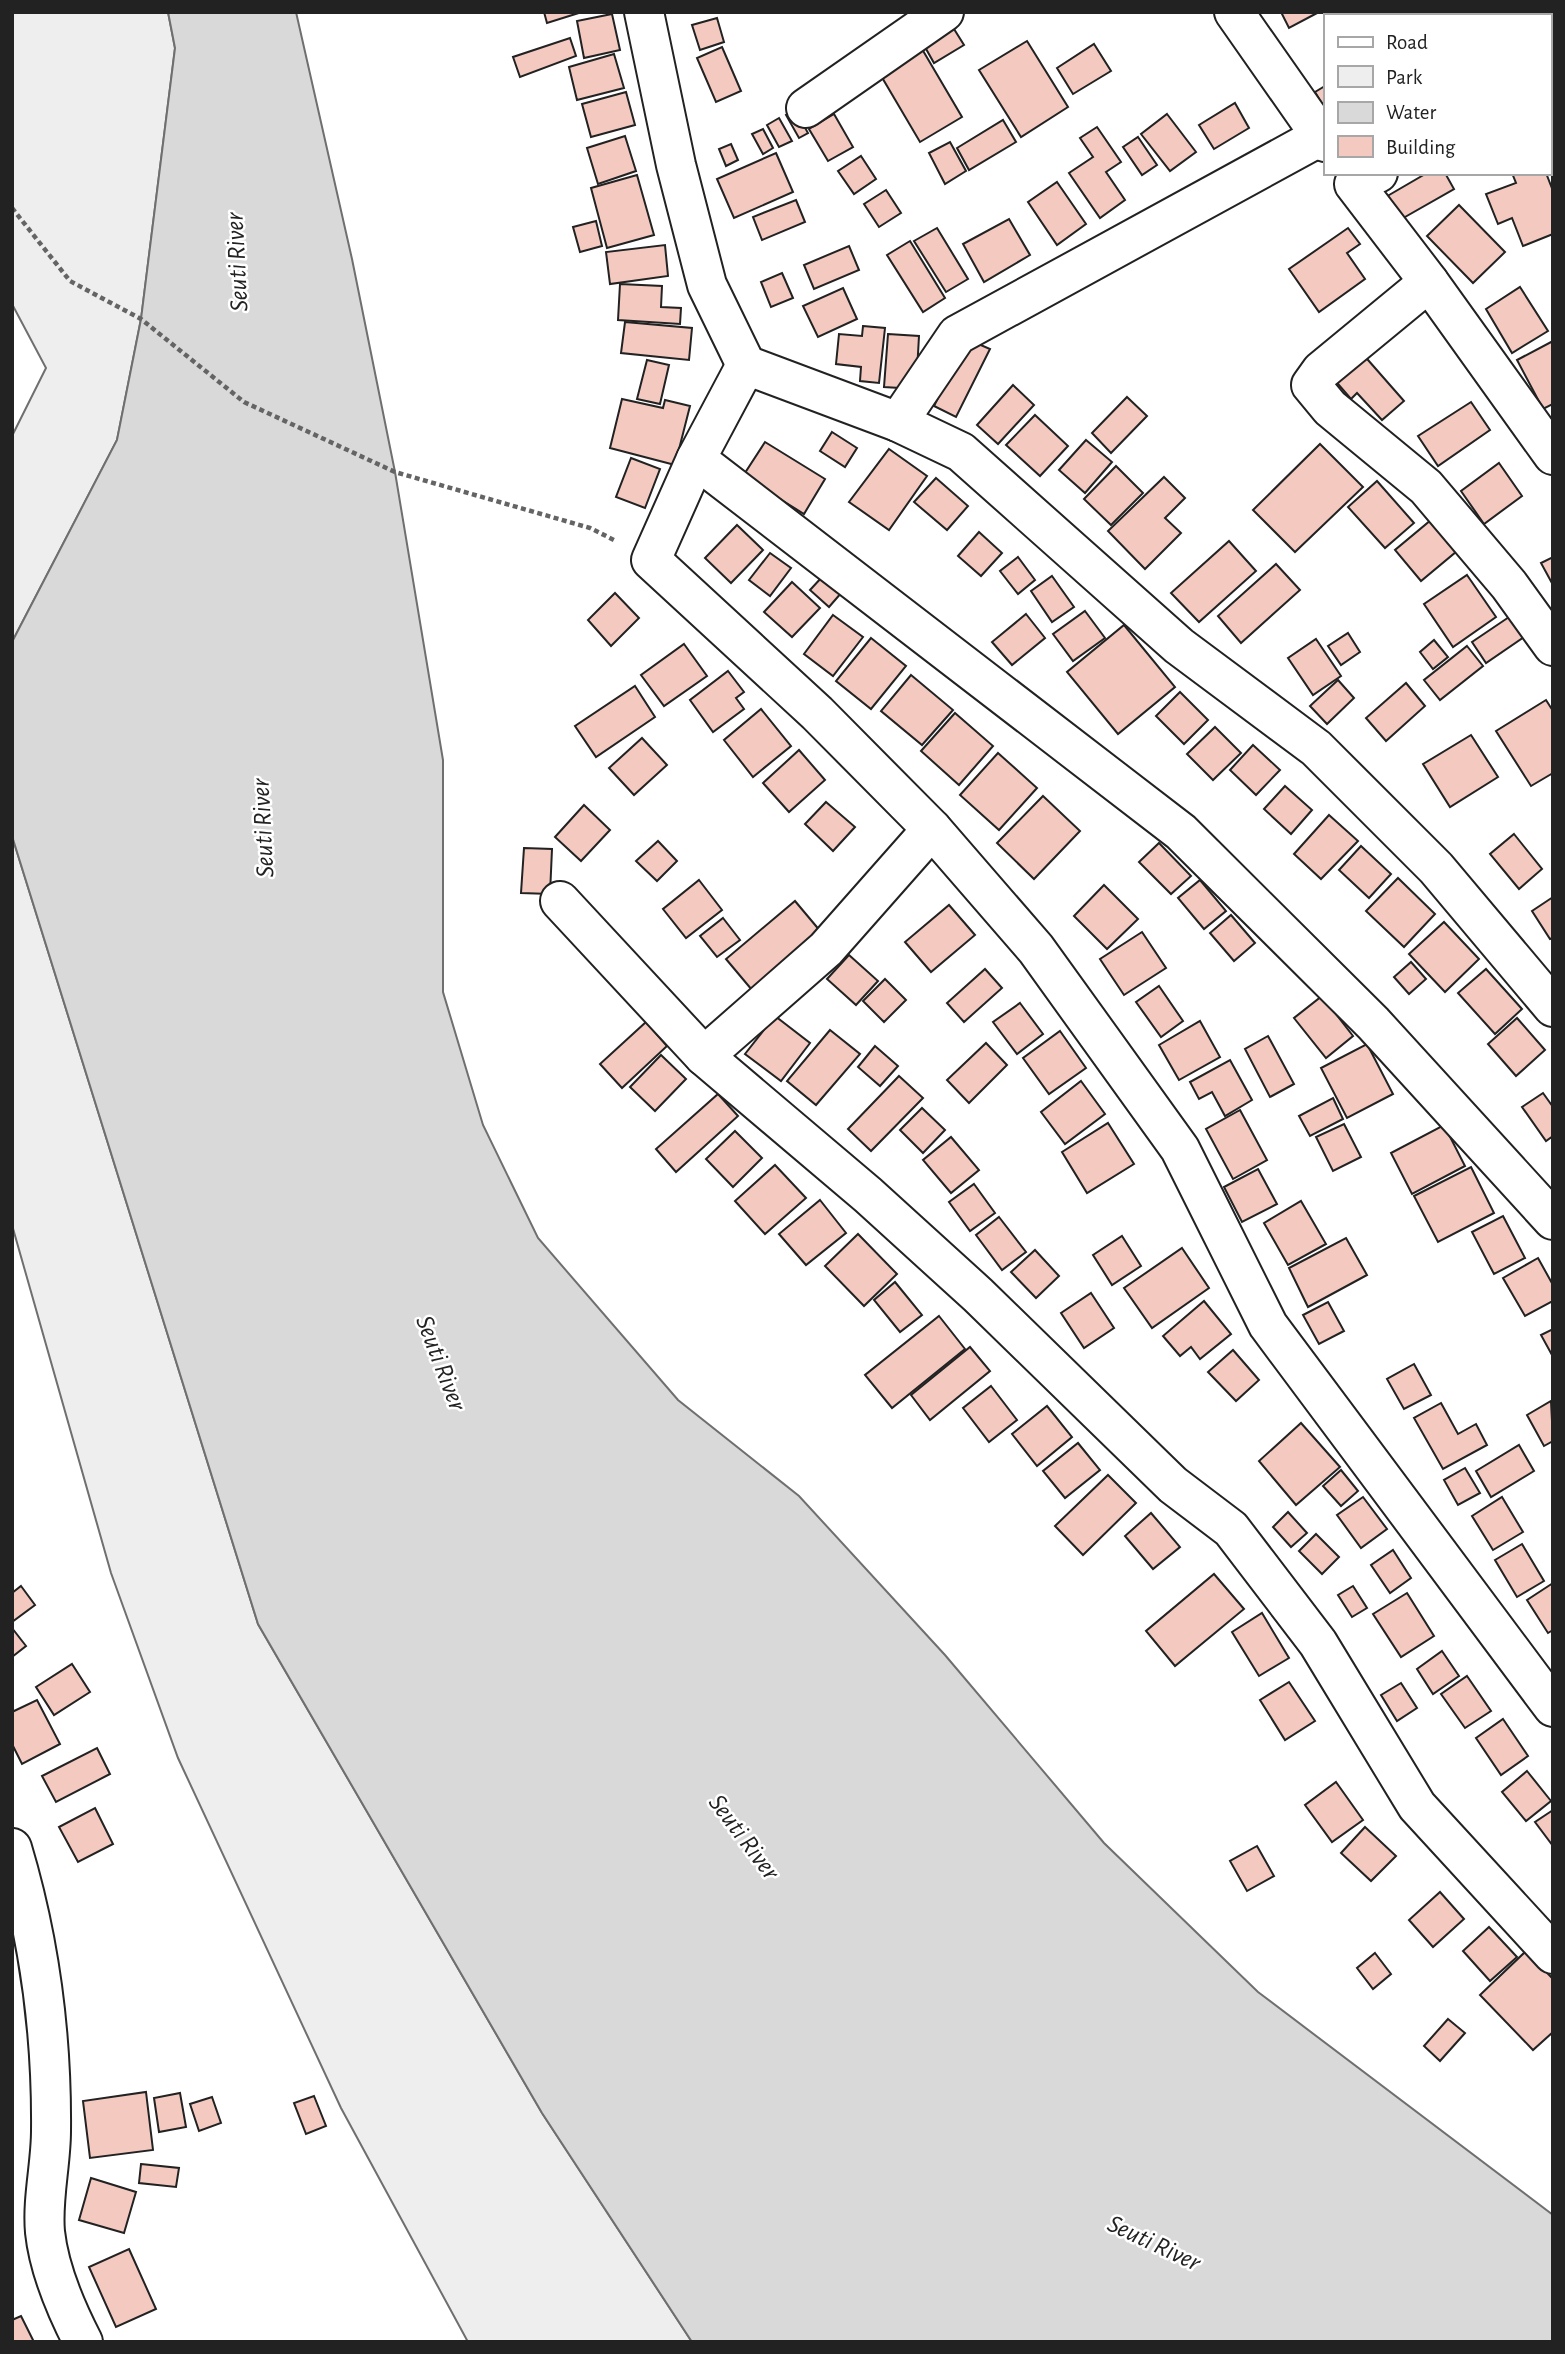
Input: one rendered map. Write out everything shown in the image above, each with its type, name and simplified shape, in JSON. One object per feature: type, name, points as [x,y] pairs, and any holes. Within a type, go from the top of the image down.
[{"type":"street","points":[[644,12],[676,165],[707,285],[746,365],[898,422],[961,452],[1179,646],[1316,748],[1436,868],[1553,1007]]},
{"type":"street","points":[[806,108],[944,12]]},
{"type":"street","points":[[898,422],[957,335],[1323,139],[1234,12]]},
{"type":"street","points":[[1359,177],[1429,282],[1553,455]]},
{"type":"street","points":[[1429,282],[1321,371],[1311,385],[1330,408],[1426,488],[1509,586],[1553,646]]},
{"type":"street","points":[[746,365],[696,459],[652,560],[817,713],[932,829],[1036,950],[1180,1149],[1268,1325],[1553,1707]]},
{"type":"street","points":[[696,459],[1181,832],[1373,1023],[1553,1220]]},
{"type":"street","points":[[704,1056],[826,949],[932,829]]},
{"type":"street","points":[[560,901],[704,1056],[868,1195],[978,1295],[1173,1485],[1231,1529],[1318,1643],[1418,1806],[1553,1954]]},
{"type":"street","points":[[12,1847],[30,1908],[44,2012],[51,2131],[45,2232],[64,2305],[83,2342]]},
{"type":"path","points":[[12,208],[70,281],[141,319],[244,402],[395,472],[590,528],[652,560]]},
{"type":"green space","points":[[12,12],[168,12],[175,48],[141,319],[117,440],[12,642],[12,436],[46,368],[12,304]]},
{"type":"green space","points":[[12,836],[258,1624],[542,2113],[692,2342],[468,2342],[341,2108],[178,1758],[111,1573],[12,1225]]},
{"type":"water","name":"Seuti River","points":[[168,12],[296,12],[352,259],[395,472],[443,760],[443,992],[483,1125],[538,1238],[678,1400],[799,1496],[945,1655],[1104,1843],[1258,1992],[1553,2215],[1553,2342],[692,2342],[542,2113],[258,1624],[12,836],[12,642],[117,440],[141,319],[175,48]]},
{"type":"building","points":[[544,12],[582,12],[547,23]]},
{"type":"building","points":[[1281,12],[1319,12],[1289,28]]},
{"type":"building","points":[[612,14],[620,50],[584,58],[577,21]]},
{"type":"building","points":[[717,18],[724,42],[700,50],[692,25]]},
{"type":"building","points":[[954,29],[964,45],[934,63],[925,47]]},
{"type":"building","points":[[1551,34],[1553,39],[1551,66]]},
{"type":"building","points":[[570,38],[576,56],[520,77],[513,57]]},
{"type":"building","points":[[1027,41],[1068,107],[1021,137],[979,70]]},
{"type":"building","points":[[1094,44],[1111,71],[1073,94],[1057,68]]},
{"type":"building","points":[[722,47],[741,91],[716,102],[697,58]]},
{"type":"building","points":[[922,49],[962,117],[920,142],[880,74]]},
{"type":"building","points":[[614,54],[624,88],[577,100],[569,67]]},
{"type":"building","points":[[1324,87],[1324,107],[1315,92]]},
{"type":"building","points":[[626,92],[635,125],[591,137],[582,104]]},
{"type":"building","points":[[1235,103],[1249,128],[1214,149],[1199,125]]},
{"type":"building","points":[[795,110],[808,133],[799,138],[786,115]]},
{"type":"building","points":[[834,114],[853,147],[828,161],[809,129]]},
{"type":"building","points":[[1167,114],[1196,152],[1170,171],[1141,134]]},
{"type":"building","points":[[779,118],[792,141],[779,147],[767,125]]},
{"type":"building","points":[[1003,120],[1016,142],[969,170],[957,148]]},
{"type":"building","points":[[1097,127],[1121,162],[1106,172],[1125,200],[1100,218],[1069,173],[1093,157],[1080,138]]},
{"type":"building","points":[[763,129],[773,148],[763,154],[752,134]]},
{"type":"building","points":[[625,136],[636,171],[598,184],[587,148]]},
{"type":"building","points":[[1138,137],[1157,165],[1142,175],[1123,147]]},
{"type":"building","points":[[950,142],[966,171],[945,184],[929,153]]},
{"type":"building","points":[[731,144],[738,160],[726,166],[719,149]]},
{"type":"building","points":[[776,153],[793,192],[734,218],[717,179]]},
{"type":"building","points":[[861,156],[876,179],[854,194],[838,171]]},
{"type":"building","points":[[637,175],[654,235],[607,248],[591,188]]},
{"type":"building","points":[[1424,175],[1446,175],[1454,189],[1398,221],[1384,198]]},
{"type":"building","points":[[1513,175],[1547,175],[1553,191],[1553,234],[1523,246],[1512,218],[1498,224],[1486,194],[1516,183]]},
{"type":"building","points":[[1057,182],[1086,224],[1057,245],[1028,202]]},
{"type":"building","points":[[886,190],[901,213],[879,227],[864,204]]},
{"type":"building","points":[[796,200],[805,222],[762,240],[753,217]]},
{"type":"building","points":[[1459,205],[1505,252],[1473,283],[1427,236]]},
{"type":"building","points":[[1009,219],[1030,255],[984,282],[963,244]]},
{"type":"building","points":[[596,221],[602,246],[580,252],[573,227]]},
{"type":"building","points":[[937,228],[968,279],[946,292],[914,241]]},
{"type":"building","points":[[1348,228],[1360,244],[1347,253],[1365,279],[1319,312],[1289,269]]},
{"type":"building","points":[[910,241],[945,298],[923,312],[887,255]]},
{"type":"building","points":[[665,245],[668,276],[610,284],[606,252]]},
{"type":"building","points":[[849,246],[859,270],[814,289],[804,265]]},
{"type":"building","points":[[782,273],[793,298],[771,307],[761,282]]},
{"type":"building","points":[[620,284],[662,286],[661,307],[681,308],[680,324],[618,320]]},
{"type":"building","points":[[1520,287],[1548,331],[1512,353],[1486,309]]},
{"type":"building","points":[[843,288],[857,319],[818,337],[803,306]]},
{"type":"building","points":[[625,322],[692,328],[689,360],[621,353]]},
{"type":"building","points":[[863,326],[885,328],[879,383],[860,381],[861,367],[836,364],[839,334],[862,336]]},
{"type":"building","points":[[888,334],[919,336],[916,389],[884,387]]},
{"type":"building","points":[[967,339],[990,349],[956,417],[934,406]]},
{"type":"building","points":[[1553,341],[1553,404],[1543,409],[1517,360]]},
{"type":"building","points":[[1361,352],[1404,401],[1382,420],[1357,393],[1351,399],[1332,377]]},
{"type":"building","points":[[647,360],[669,365],[660,404],[637,399]]},
{"type":"building","points":[[1013,385],[1034,405],[998,444],[977,425]]},
{"type":"building","points":[[1127,397],[1147,416],[1111,453],[1092,433]]},
{"type":"building","points":[[622,399],[663,408],[665,400],[690,406],[675,465],[610,448]]},
{"type":"building","points":[[1471,402],[1490,430],[1438,466],[1418,436]]},
{"type":"building","points":[[1035,415],[1068,446],[1040,476],[1006,445]]},
{"type":"building","points":[[832,432],[857,448],[845,467],[820,451]]},
{"type":"building","points":[[1086,440],[1112,462],[1085,493],[1059,470]]},
{"type":"building","points":[[765,442],[825,479],[804,514],[743,476]]},
{"type":"building","points":[[1320,444],[1363,487],[1295,552],[1253,510]]},
{"type":"building","points":[[889,449],[927,476],[889,530],[849,502]]},
{"type":"building","points":[[631,458],[660,469],[645,508],[616,497]]},
{"type":"building","points":[[1499,463],[1522,496],[1484,524],[1461,491]]},
{"type":"building","points":[[1116,466],[1143,493],[1111,525],[1084,499]]},
{"type":"building","points":[[1164,477],[1185,498],[1165,518],[1181,533],[1145,569],[1108,531]]},
{"type":"building","points":[[936,478],[968,506],[947,530],[914,502]]},
{"type":"building","points":[[1377,481],[1414,523],[1385,548],[1348,507]]},
{"type":"building","points":[[1431,520],[1457,551],[1421,581],[1395,550]]},
{"type":"building","points":[[737,525],[763,550],[731,583],[705,558]]},
{"type":"building","points":[[979,532],[1002,553],[981,576],[958,556]]},
{"type":"building","points":[[1229,541],[1256,571],[1199,622],[1171,593]]},
{"type":"building","points":[[770,553],[791,568],[770,596],[749,580]]},
{"type":"building","points":[[1018,557],[1035,580],[1018,594],[1000,571]]},
{"type":"building","points":[[1553,557],[1553,585],[1541,563]]},
{"type":"building","points":[[1276,564],[1300,590],[1241,643],[1218,616]]},
{"type":"building","points":[[1467,575],[1496,617],[1453,647],[1424,604]]},
{"type":"building","points":[[823,576],[842,592],[829,607],[810,590]]},
{"type":"building","points":[[1052,576],[1074,607],[1052,622],[1031,591]]},
{"type":"building","points":[[792,582],[820,608],[792,637],[764,612]]},
{"type":"building","points":[[615,593],[639,618],[611,646],[588,620]]},
{"type":"building","points":[[1085,611],[1105,638],[1073,661],[1053,634]]},
{"type":"building","points":[[1026,614],[1045,638],[1012,665],[992,642]]},
{"type":"building","points":[[833,615],[863,637],[833,676],[804,654]]},
{"type":"building","points":[[1509,617],[1524,637],[1486,663],[1472,642]]},
{"type":"building","points":[[1124,625],[1175,687],[1118,734],[1067,672]]},
{"type":"building","points":[[1348,633],[1360,652],[1341,665],[1328,646]]},
{"type":"building","points":[[871,638],[906,666],[871,709],[836,681]]},
{"type":"building","points":[[1316,639],[1341,676],[1313,695],[1288,658]]},
{"type":"building","points":[[1434,640],[1448,657],[1433,669],[1420,652]]},
{"type":"building","points":[[684,644],[707,676],[664,706],[641,675]]},
{"type":"building","points":[[1467,646],[1483,666],[1440,700],[1424,680]]},
{"type":"building","points":[[728,671],[744,692],[736,698],[744,709],[713,732],[690,700]]},
{"type":"building","points":[[911,675],[953,710],[922,745],[881,711]]},
{"type":"building","points":[[1338,680],[1354,698],[1327,724],[1310,706]]},
{"type":"building","points":[[1406,683],[1425,706],[1386,741],[1366,718]]},
{"type":"building","points":[[635,686],[655,717],[596,757],[575,726]]},
{"type":"building","points":[[1180,692],[1208,720],[1184,744],[1156,716]]},
{"type":"building","points":[[1546,700],[1553,711],[1553,773],[1531,786],[1496,731]]},
{"type":"building","points":[[761,709],[791,746],[753,777],[724,740]]},
{"type":"building","points":[[955,713],[993,746],[959,785],[921,751]]},
{"type":"building","points":[[1215,727],[1241,753],[1213,780],[1187,754]]},
{"type":"building","points":[[1471,735],[1498,777],[1450,807],[1423,764]]},
{"type":"building","points":[[642,738],[667,765],[634,795],[609,768]]},
{"type":"building","points":[[1253,745],[1280,770],[1256,795],[1230,770]]},
{"type":"building","points":[[799,750],[825,780],[789,812],[763,783]]},
{"type":"building","points":[[998,753],[1037,788],[999,830],[960,795]]},
{"type":"building","points":[[1285,786],[1312,810],[1291,834],[1264,809]]},
{"type":"building","points":[[1043,796],[1080,831],[1034,879],[997,843]]},
{"type":"building","points":[[826,802],[855,827],[833,851],[805,824]]},
{"type":"building","points":[[584,805],[610,830],[581,861],[555,837]]},
{"type":"building","points":[[1329,815],[1358,841],[1321,879],[1294,854]]},
{"type":"building","points":[[1514,834],[1542,869],[1519,889],[1490,854]]},
{"type":"building","points":[[658,841],[677,861],[657,881],[636,861]]},
{"type":"building","points":[[1159,843],[1191,876],[1171,894],[1139,862]]},
{"type":"building","points":[[1361,846],[1391,874],[1369,898],[1339,870]]},
{"type":"building","points":[[524,848],[552,849],[550,894],[521,893]]},
{"type":"building","points":[[1398,878],[1435,914],[1404,947],[1366,911]]},
{"type":"building","points":[[699,880],[722,910],[686,938],[663,909]]},
{"type":"building","points":[[1200,880],[1226,911],[1204,929],[1178,898]]},
{"type":"building","points":[[1104,885],[1138,919],[1107,949],[1074,916]]},
{"type":"building","points":[[1553,897],[1553,938],[1550,939],[1532,911]]},
{"type":"building","points":[[795,901],[821,932],[752,990],[726,959]]},
{"type":"building","points":[[949,905],[975,935],[931,972],[905,942]]},
{"type":"building","points":[[1231,915],[1255,943],[1234,961],[1210,933]]},
{"type":"building","points":[[723,918],[740,940],[717,957],[700,936]]},
{"type":"building","points":[[1444,922],[1479,959],[1445,992],[1409,954]]},
{"type":"building","points":[[1142,932],[1166,968],[1124,995],[1100,959]]},
{"type":"building","points":[[849,955],[878,981],[856,1005],[827,979]]},
{"type":"building","points":[[1411,962],[1426,979],[1409,994],[1394,977]]},
{"type":"building","points":[[985,969],[1002,988],[964,1022],[947,1003]]},
{"type":"building","points":[[1486,969],[1522,1009],[1495,1034],[1458,993]]},
{"type":"building","points":[[885,979],[906,1000],[884,1022],[863,1001]]},
{"type":"building","points":[[1159,986],[1183,1021],[1161,1037],[1136,1002]]},
{"type":"building","points":[[1322,996],[1353,1036],[1326,1058],[1294,1018]]},
{"type":"building","points":[[1020,1003],[1043,1034],[1017,1054],[993,1022]]},
{"type":"building","points":[[775,1016],[810,1043],[781,1081],[745,1054]]},
{"type":"building","points":[[1517,1018],[1545,1050],[1516,1076],[1488,1044]]},
{"type":"building","points":[[1200,1021],[1220,1057],[1179,1080],[1159,1045]]},
{"type":"building","points":[[646,1022],[667,1046],[622,1088],[600,1064]]},
{"type":"building","points":[[830,1030],[860,1054],[816,1105],[787,1081]]},
{"type":"building","points":[[1060,1031],[1086,1068],[1049,1094],[1023,1058]]},
{"type":"building","points":[[1268,1036],[1294,1084],[1270,1097],[1245,1049]]},
{"type":"building","points":[[986,1043],[1007,1065],[969,1103],[947,1080]]},
{"type":"building","points":[[1367,1044],[1393,1094],[1347,1118],[1321,1068]]},
{"type":"building","points":[[875,1046],[898,1066],[880,1086],[858,1067]]},
{"type":"building","points":[[661,1055],[686,1079],[655,1111],[630,1087]]},
{"type":"building","points":[[1230,1060],[1252,1100],[1225,1116],[1212,1092],[1199,1099],[1190,1082]]},
{"type":"building","points":[[899,1076],[923,1098],[871,1151],[848,1129]]},
{"type":"building","points":[[1081,1081],[1105,1114],[1065,1144],[1041,1112]]},
{"type":"building","points":[[1543,1093],[1553,1107],[1553,1136],[1546,1141],[1522,1107]]},
{"type":"building","points":[[718,1094],[738,1116],[676,1172],[656,1149]]},
{"type":"building","points":[[1333,1098],[1343,1119],[1310,1136],[1299,1116]]},
{"type":"building","points":[[922,1108],[945,1130],[923,1153],[900,1130]]},
{"type":"building","points":[[1240,1110],[1267,1160],[1233,1179],[1206,1129]]},
{"type":"building","points":[[1108,1123],[1134,1164],[1087,1193],[1062,1152]]},
{"type":"building","points":[[1344,1124],[1361,1157],[1333,1171],[1316,1137]]},
{"type":"building","points":[[1444,1125],[1465,1166],[1412,1194],[1391,1153]]},
{"type":"building","points":[[735,1131],[762,1158],[733,1187],[706,1159]]},
{"type":"building","points":[[951,1137],[979,1170],[951,1193],[923,1160]]},
{"type":"building","points":[[775,1165],[806,1198],[765,1234],[735,1201]]},
{"type":"building","points":[[1471,1167],[1494,1213],[1438,1242],[1414,1196]]},
{"type":"building","points":[[1258,1169],[1277,1204],[1242,1222],[1224,1187]]},
{"type":"building","points":[[974,1184],[995,1213],[970,1231],[949,1202]]},
{"type":"building","points":[[820,1200],[846,1233],[806,1265],[779,1234]]},
{"type":"building","points":[[1301,1201],[1326,1244],[1288,1265],[1264,1223]]},
{"type":"building","points":[[1503,1216],[1525,1258],[1494,1274],[1472,1232]]},
{"type":"building","points":[[999,1217],[1026,1252],[1002,1270],[976,1235]]},
{"type":"building","points":[[858,1234],[897,1274],[864,1306],[825,1266]]},
{"type":"building","points":[[1122,1236],[1141,1266],[1112,1285],[1093,1255]]},
{"type":"building","points":[[1346,1238],[1367,1275],[1308,1307],[1289,1268]]},
{"type":"building","points":[[1182,1248],[1209,1288],[1152,1328],[1124,1288]]},
{"type":"building","points":[[1035,1250],[1059,1276],[1036,1298],[1011,1272]]},
{"type":"building","points":[[1538,1258],[1553,1285],[1553,1301],[1525,1316],[1503,1278]]},
{"type":"building","points":[[895,1282],[922,1315],[900,1332],[874,1300]]},
{"type":"building","points":[[1091,1293],[1114,1328],[1084,1348],[1061,1313]]},
{"type":"building","points":[[1204,1301],[1231,1334],[1200,1359],[1191,1347],[1180,1356],[1163,1336]]},
{"type":"building","points":[[1328,1302],[1344,1331],[1319,1344],[1303,1315]]},
{"type":"building","points":[[939,1316],[965,1349],[892,1408],[865,1375]]},
{"type":"building","points":[[1553,1329],[1553,1355],[1552,1355],[1541,1335]]},
{"type":"building","points":[[970,1347],[990,1371],[930,1420],[911,1395]]},
{"type":"building","points":[[1233,1350],[1259,1380],[1236,1401],[1208,1372]]},
{"type":"building","points":[[1414,1364],[1431,1395],[1404,1409],[1387,1379]]},
{"type":"building","points":[[991,1386],[1017,1420],[989,1442],[963,1408]]},
{"type":"building","points":[[1551,1401],[1553,1441],[1544,1446],[1527,1415]]},
{"type":"building","points":[[1441,1403],[1458,1434],[1476,1424],[1487,1445],[1443,1469],[1414,1418]]},
{"type":"building","points":[[1047,1406],[1072,1437],[1037,1466],[1012,1434]]},
{"type":"building","points":[[1301,1423],[1340,1467],[1296,1505],[1259,1461]]},
{"type":"building","points":[[1078,1443],[1100,1470],[1065,1498],[1043,1471]]},
{"type":"building","points":[[1519,1445],[1534,1471],[1491,1497],[1476,1471]]},
{"type":"building","points":[[1465,1468],[1480,1493],[1458,1505],[1444,1480]]},
{"type":"building","points":[[1341,1470],[1358,1491],[1341,1506],[1323,1486]]},
{"type":"building","points":[[1108,1475],[1136,1503],[1083,1555],[1055,1526]]},
{"type":"building","points":[[1363,1497],[1387,1529],[1361,1548],[1337,1515]]},
{"type":"building","points":[[1502,1497],[1523,1532],[1493,1550],[1472,1516]]},
{"type":"building","points":[[1288,1512],[1307,1533],[1291,1547],[1273,1527]]},
{"type":"building","points":[[1151,1513],[1180,1547],[1153,1569],[1125,1536]]},
{"type":"building","points":[[1316,1534],[1339,1557],[1322,1574],[1299,1551]]},
{"type":"building","points":[[1522,1544],[1544,1581],[1517,1597],[1495,1560]]},
{"type":"building","points":[[1393,1550],[1411,1578],[1390,1593],[1371,1565]]},
{"type":"building","points":[[1214,1574],[1244,1609],[1175,1666],[1146,1631]]},
{"type":"building","points":[[1553,1583],[1553,1630],[1548,1633],[1527,1600]]},
{"type":"building","points":[[21,1586],[35,1605],[12,1622],[12,1593]]},
{"type":"building","points":[[1353,1586],[1367,1608],[1352,1617],[1338,1595]]},
{"type":"building","points":[[1407,1593],[1434,1636],[1401,1657],[1373,1614]]},
{"type":"building","points":[[1262,1613],[1289,1658],[1259,1676],[1232,1632]]},
{"type":"building","points":[[12,1628],[26,1646],[12,1657]]},
{"type":"building","points":[[1442,1651],[1459,1676],[1433,1694],[1417,1669]]},
{"type":"building","points":[[72,1664],[90,1692],[54,1715],[36,1687]]},
{"type":"building","points":[[1467,1676],[1491,1711],[1465,1728],[1441,1694]]},
{"type":"building","points":[[1289,1682],[1315,1721],[1285,1740],[1260,1700]]},
{"type":"building","points":[[1401,1683],[1417,1708],[1397,1721],[1381,1695]]},
{"type":"building","points":[[37,1700],[60,1744],[22,1764],[12,1744],[12,1712]]},
{"type":"building","points":[[1503,1719],[1528,1756],[1501,1775],[1476,1738]]},
{"type":"building","points":[[97,1748],[110,1774],[56,1802],[42,1776]]},
{"type":"building","points":[[1527,1771],[1551,1801],[1526,1821],[1502,1792]]},
{"type":"building","points":[[1336,1782],[1363,1820],[1332,1842],[1305,1805]]},
{"type":"building","points":[[95,1808],[113,1844],[78,1862],[59,1827]]},
{"type":"building","points":[[1553,1810],[1553,1846],[1535,1822]]},
{"type":"building","points":[[1365,1827],[1396,1856],[1371,1881],[1341,1853]]},
{"type":"building","points":[[1257,1846],[1274,1876],[1247,1891],[1230,1861]]},
{"type":"building","points":[[1440,1892],[1464,1919],[1433,1947],[1409,1920]]},
{"type":"building","points":[[1489,1927],[1517,1957],[1490,1981],[1463,1951]]},
{"type":"building","points":[[1526,1951],[1553,1979],[1553,2032],[1533,2050],[1480,1995]]},
{"type":"building","points":[[1375,1953],[1391,1974],[1373,1989],[1357,1968]]},
{"type":"building","points":[[1448,2019],[1465,2033],[1440,2061],[1424,2046]]},
{"type":"building","points":[[146,2092],[153,2150],[90,2158],[83,2101]]},
{"type":"building","points":[[180,2093],[186,2127],[159,2132],[154,2098]]},
{"type":"building","points":[[314,2096],[326,2126],[306,2134],[294,2103]]},
{"type":"building","points":[[212,2097],[221,2123],[199,2131],[190,2104]]},
{"type":"building","points":[[141,2164],[179,2168],[176,2187],[139,2183]]},
{"type":"building","points":[[91,2178],[136,2192],[124,2233],[79,2220]]},
{"type":"building","points":[[129,2249],[156,2309],[116,2327],[89,2267]]},
{"type":"building","points":[[21,2316],[34,2342],[12,2342],[12,2320]]}]
